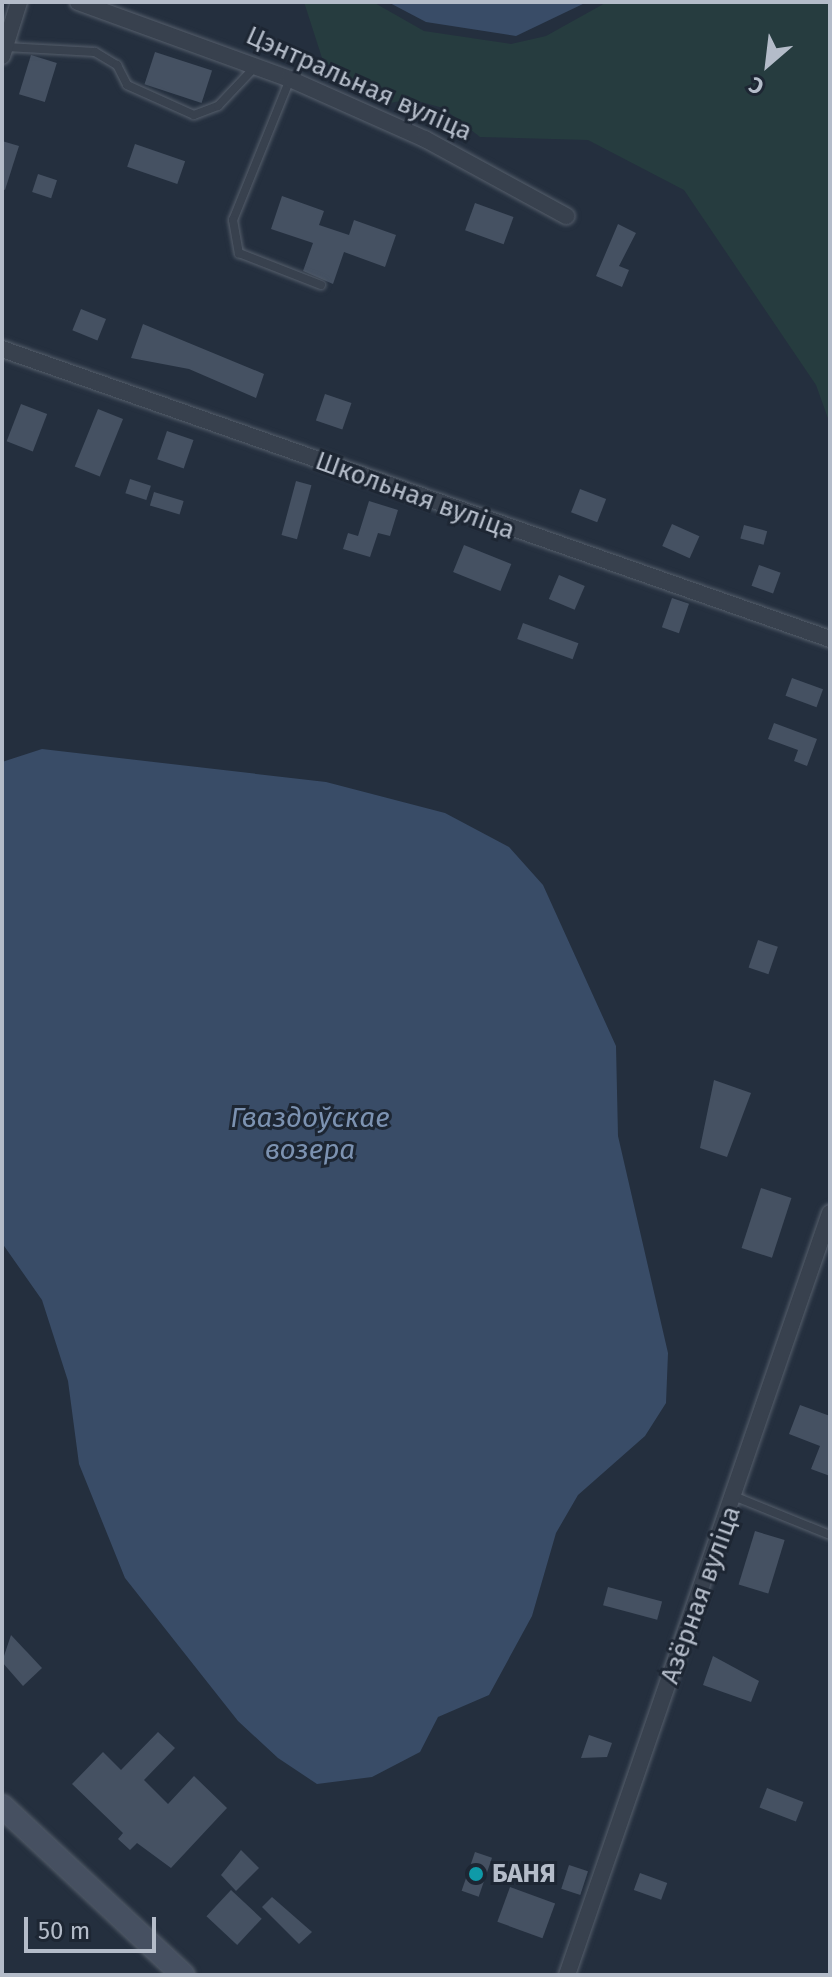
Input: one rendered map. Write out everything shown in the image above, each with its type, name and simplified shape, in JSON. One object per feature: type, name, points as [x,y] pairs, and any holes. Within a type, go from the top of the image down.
[{"type":"street","points":[[3,52],[19,2]]},
{"type":"street","name":"Цэнтральная вуліца","points":[[78,2],[290,79],[425,139],[566,216]]},
{"type":"street","name":"Школьная вуліца","points":[[2,349],[830,639]]},
{"type":"street","name":"Азёрная вуліца","points":[[567,1975],[736,1497],[830,1213]]},
{"type":"street","points":[[2,1806],[183,1975]]},
{"type":"lane","points":[[3,52],[95,52],[117,65],[127,85],[194,115],[218,106],[256,65]]},
{"type":"lane","points":[[290,79],[233,220],[239,253],[321,285]]},
{"type":"lane","points":[[736,1497],[830,1535]]},
{"type":"green space","points":[[304,2],[373,2],[424,31],[511,44],[546,36],[607,2],[830,2],[830,424],[816,385],[684,190],[588,140],[480,137],[443,108],[410,99],[380,105],[351,91],[322,58]]},
{"type":"water","points":[[388,2],[587,2],[516,36],[426,22]]},
{"type":"water","name":"Гваздоўскае возера","points":[[42,749],[326,782],[445,813],[509,847],[543,885],[616,1046],[618,1136],[668,1353],[666,1403],[645,1436],[578,1495],[556,1533],[532,1616],[489,1695],[438,1717],[420,1752],[372,1777],[317,1784],[278,1758],[238,1721],[125,1578],[79,1464],[68,1381],[42,1300],[2,1243],[2,762]]},
{"type":"building","points":[[155,52],[212,71],[202,103],[144,84]]},
{"type":"building","points":[[31,55],[57,63],[45,102],[19,94]]},
{"type":"building","points":[[2,141],[19,146],[5,190],[2,189]]},
{"type":"building","points":[[135,144],[185,161],[177,184],[127,167]]},
{"type":"building","points":[[38,174],[57,180],[51,198],[32,192]]},
{"type":"building","points":[[282,196],[324,211],[319,225],[349,235],[354,220],[396,235],[385,267],[344,252],[333,284],[303,271],[313,243],[271,229]]},
{"type":"building","points":[[475,203],[514,217],[504,244],[465,230]]},
{"type":"building","points":[[618,224],[636,233],[619,266],[629,270],[622,287],[596,276]]},
{"type":"building","points":[[81,309],[106,319],[97,340],[72,330]]},
{"type":"building","points":[[143,324],[264,374],[256,398],[189,369],[131,358]]},
{"type":"building","points":[[325,394],[351,403],[342,430],[316,420]]},
{"type":"building","points":[[21,404],[47,414],[33,451],[7,441]]},
{"type":"building","points":[[98,409],[123,419],[100,477],[75,466]]},
{"type":"building","points":[[167,431],[193,440],[184,468],[157,459]]},
{"type":"building","points":[[130,479],[151,486],[146,500],[125,493]]},
{"type":"building","points":[[296,481],[311,485],[297,539],[282,535]]},
{"type":"building","points":[[580,489],[606,499],[597,522],[571,512]]},
{"type":"building","points":[[154,492],[184,501],[180,514],[150,505]]},
{"type":"building","points":[[369,501],[398,510],[390,536],[378,533],[370,557],[343,549],[348,533],[358,536]]},
{"type":"building","points":[[672,524],[699,536],[690,558],[662,546]]},
{"type":"building","points":[[744,525],[767,531],[764,545],[740,539]]},
{"type":"building","points":[[464,545],[511,564],[500,591],[453,572]]},
{"type":"building","points":[[759,565],[781,573],[773,594],[751,586]]},
{"type":"building","points":[[559,575],[585,586],[575,610],[549,599]]},
{"type":"building","points":[[672,598],[689,604],[679,633],[662,627]]},
{"type":"building","points":[[523,623],[578,643],[573,659],[517,639]]},
{"type":"building","points":[[792,678],[823,689],[817,707],[786,696]]},
{"type":"building","points":[[774,723],[817,739],[807,766],[794,761],[798,750],[768,739]]},
{"type":"building","points":[[758,940],[778,947],[768,974],[749,967]]},
{"type":"building","points":[[714,1080],[751,1093],[727,1157],[700,1148]]},
{"type":"building","points":[[761,1188],[791,1198],[772,1258],[742,1248]]},
{"type":"building","points":[[800,1405],[830,1416],[830,1476],[811,1469],[820,1446],[789,1434]]},
{"type":"building","points":[[755,1531],[785,1540],[768,1594],[739,1585]]},
{"type":"building","points":[[608,1587],[662,1601],[657,1620],[603,1605]]},
{"type":"building","points":[[11,1635],[42,1668],[23,1686],[2,1662]]},
{"type":"building","points":[[713,1656],[759,1681],[751,1702],[703,1685]]},
{"type":"building","points":[[158,1732],[175,1748],[144,1780],[168,1804],[194,1776],[227,1808],[171,1868],[137,1843],[130,1850],[118,1839],[123,1833],[72,1784],[103,1752],[121,1770]]},
{"type":"building","points":[[589,1735],[612,1743],[607,1757],[581,1758]]},
{"type":"building","points":[[767,1788],[803,1802],[796,1822],[759,1808]]},
{"type":"building","points":[[241,1850],[259,1868],[236,1891],[221,1875]]},
{"type":"building","name":"БАНЯ","points":[[475,1852],[492,1858],[479,1897],[462,1891]]},
{"type":"building","points":[[569,1865],[588,1871],[580,1895],[561,1889]]},
{"type":"building","points":[[640,1873],[667,1883],[661,1900],[634,1890]]},
{"type":"building","points":[[510,1887],[555,1903],[542,1938],[497,1922]]},
{"type":"building","points":[[231,1890],[262,1919],[237,1945],[206,1916]]},
{"type":"building","points":[[272,1897],[312,1932],[299,1944],[262,1907]]},
{"type":"place","name":"БАНЯ","points":[[476,1874]]}]
